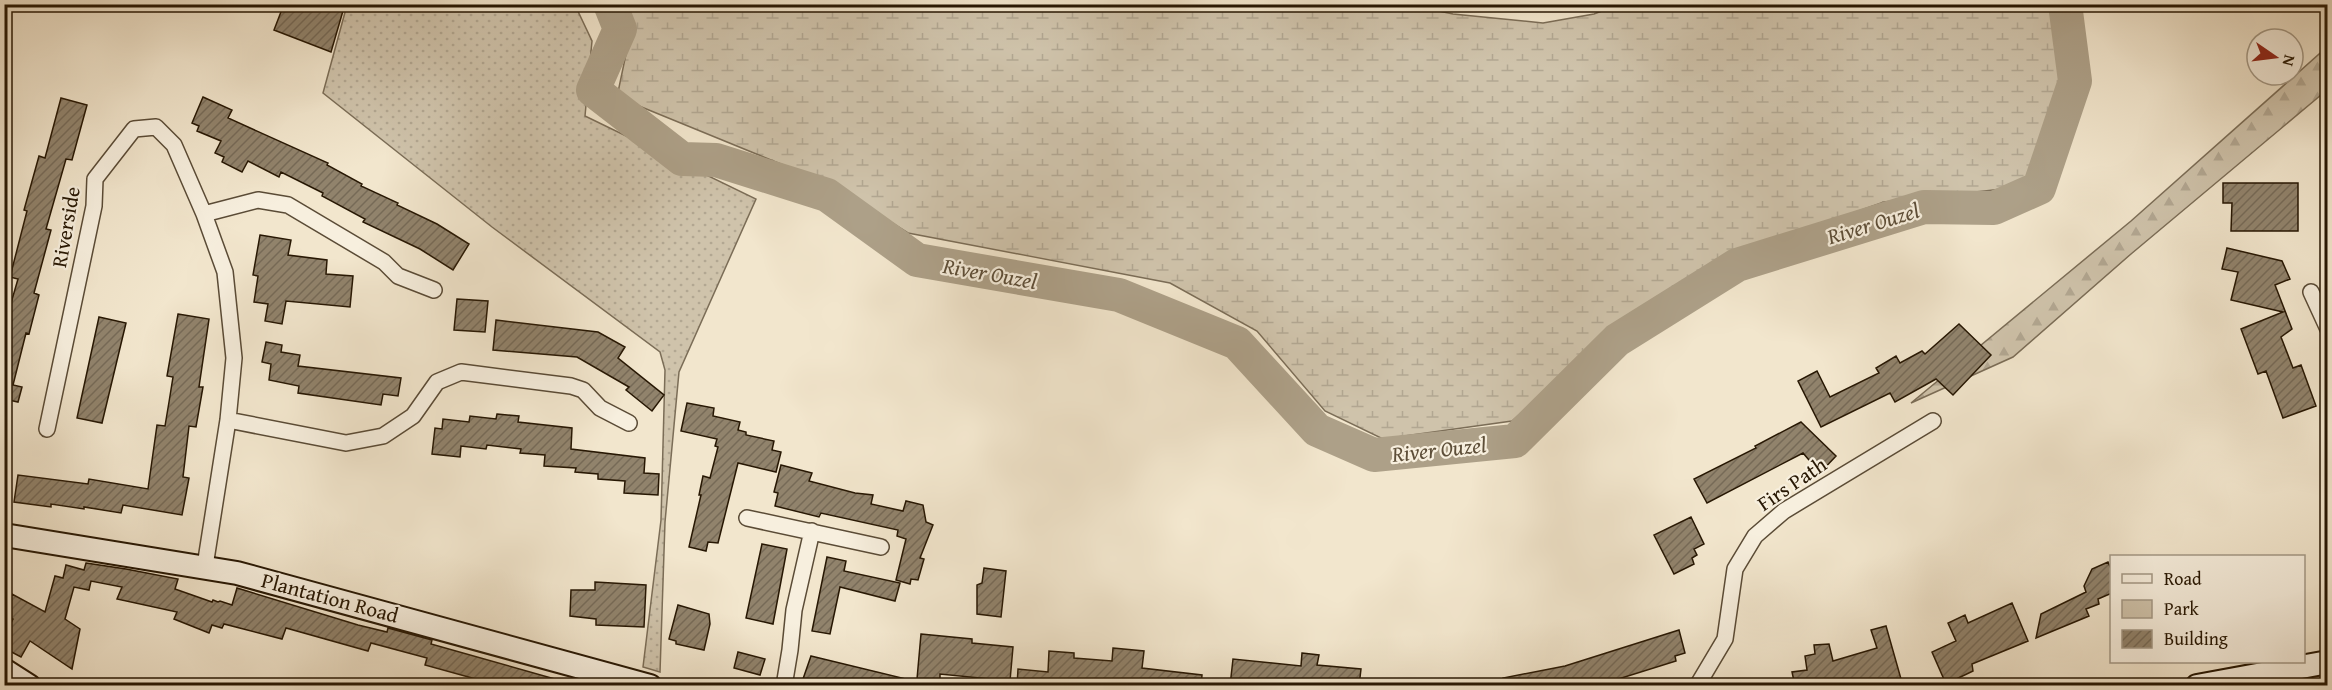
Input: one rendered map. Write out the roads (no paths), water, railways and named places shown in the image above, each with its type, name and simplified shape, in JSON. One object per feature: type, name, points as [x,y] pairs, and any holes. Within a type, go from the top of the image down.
[{"type":"street","name":"Riverside","points":[[47,429],[94,206],[95,179],[135,129],[156,128],[174,145],[204,214],[225,272],[234,358],[228,420],[205,566]]},
{"type":"street","points":[[204,214],[258,200],[288,205],[384,262],[398,276],[434,290]]},
{"type":"street","points":[[2310,292],[2328,329]]},
{"type":"street","points":[[228,420],[346,442],[383,436],[413,416],[436,382],[461,372],[571,386],[583,390],[600,408],[629,423]]},
{"type":"street","name":"Firs Path","points":[[1697,686],[1725,639],[1735,569],[1755,537],[1784,511],[1933,422]]},
{"type":"street","points":[[747,518],[881,547]]},
{"type":"street","points":[[784,686],[794,610],[812,531]]},
{"type":"street","name":"Plantation Road","points":[[4,535],[237,573],[650,686]]},
{"type":"street","points":[[2197,686],[2328,662]]},
{"type":"street","points":[[4,670],[29,686]]},
{"type":"waterway","name":"River Ouzel","points":[[610,4],[620,29],[593,90],[682,159],[716,160],[827,195],[917,260],[1119,295],[1237,343],[1317,430],[1374,455],[1515,441],[1617,340],[1737,265],[1924,207],[1994,208],[2039,188],[2075,81],[2065,4]]}]
